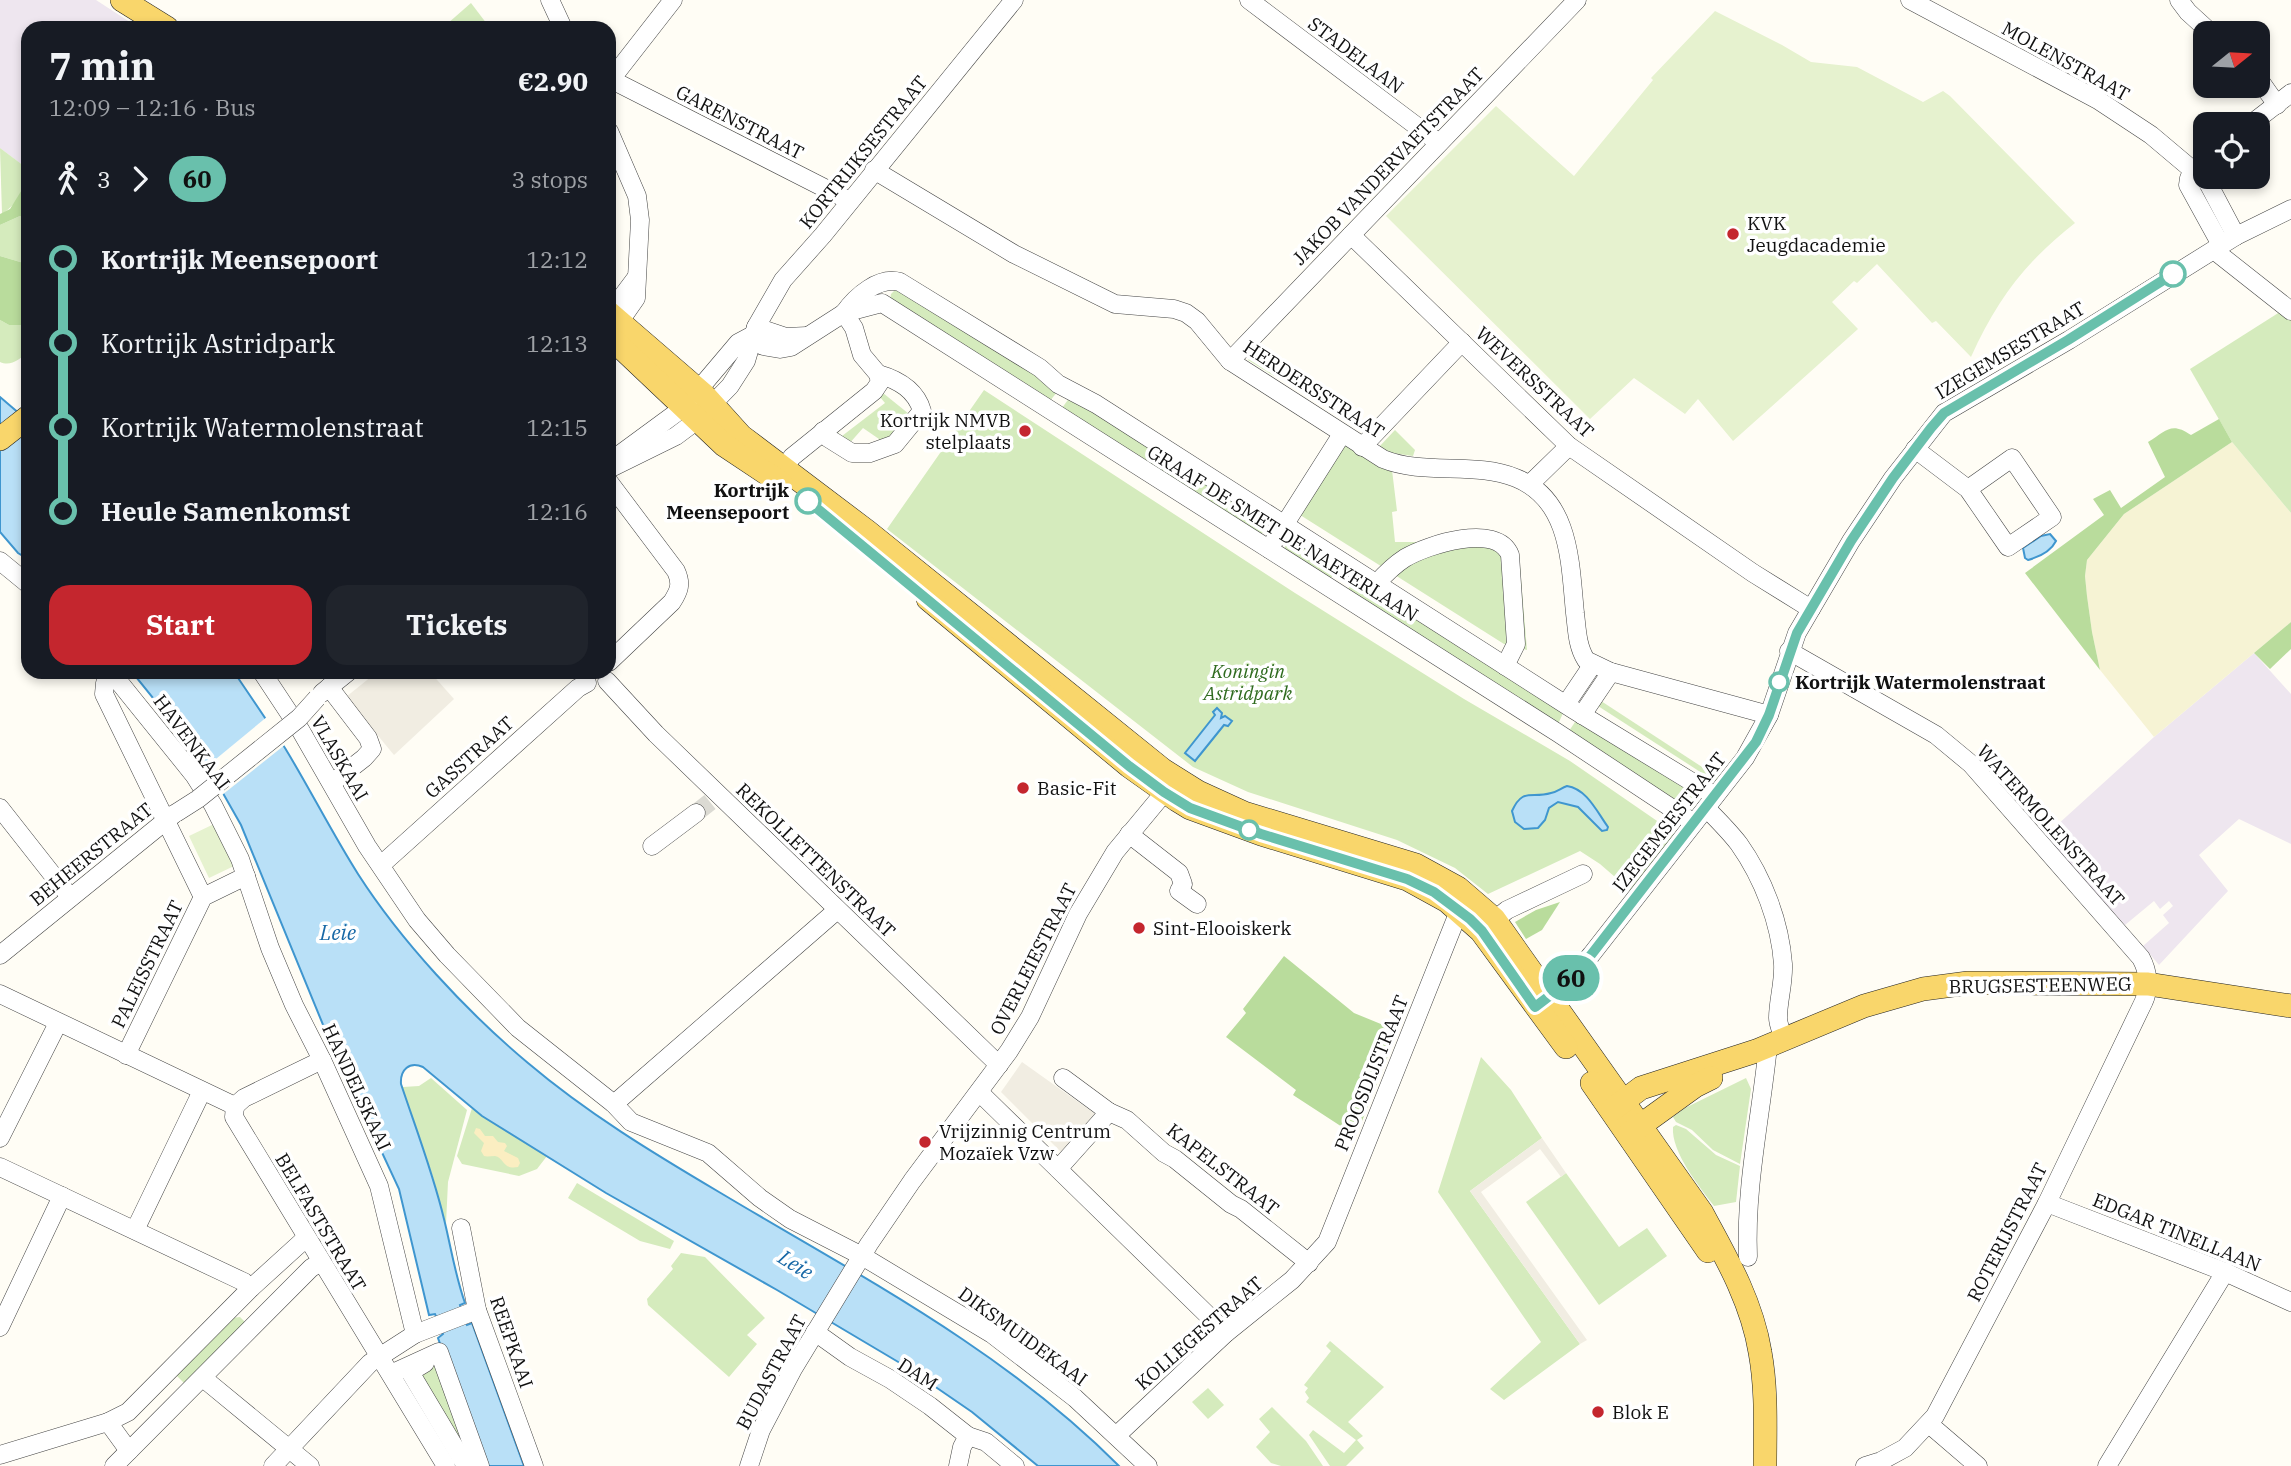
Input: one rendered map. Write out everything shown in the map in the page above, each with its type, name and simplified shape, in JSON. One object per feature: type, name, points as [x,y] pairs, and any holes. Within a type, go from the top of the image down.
[{"type":"main road","points":[[122,0],[156,21]]},
{"type":"main road","points":[[616,328],[697,406],[739,456],[808,500],[1170,785]]},
{"type":"main road","points":[[697,406],[784,468],[1004,639],[1123,738],[1190,808],[1261,834],[1407,879],[1468,907],[1488,925],[1634,1130],[1708,1250],[1731,1295],[1750,1362],[1754,1406],[1753,1466]]},
{"type":"main road","points":[[0,426],[21,410]]},
{"type":"main road","points":[[0,439],[21,422]]},
{"type":"main road","name":"BRUGSESTEENWEG","points":[[1617,1106],[1641,1088],[1769,1046],[1864,1006],[1923,989],[2009,982],[2148,984],[2291,1006]]},
{"type":"main road","name":"BRUGSESTEENWEG","points":[[1634,1130],[1695,1086],[1744,1062],[1769,1046]]},
{"type":"main road","points":[[1634,1130],[1702,1213],[1725,1253],[1742,1293],[1754,1325],[1762,1360],[1765,1466]]},
{"type":"street","points":[[550,0],[560,21]]},
{"type":"street","points":[[616,73],[673,0]]},
{"type":"street","name":"KORTRIJKSESTRAAT","points":[[616,461],[730,386],[750,352],[755,331],[783,281],[1014,0]]},
{"type":"street","name":"STADELAAN","points":[[1249,0],[1439,143]]},
{"type":"street","name":"JAKOB VANDERVAETSTRAAT","points":[[1230,361],[1577,0]]},
{"type":"street","name":"MOLENSTRAAT","points":[[1910,0],[2113,109],[2193,161]]},
{"type":"street","points":[[2179,0],[2198,21]]},
{"type":"street","name":"GARENSTRAAT","points":[[616,84],[850,201]]},
{"type":"street","points":[[2267,112],[2284,99],[2270,88]]},
{"type":"street","points":[[616,148],[639,204],[636,298],[616,318]]},
{"type":"street","name":"HERDERSSTRAAT","points":[[874,170],[1014,254],[1090,293],[1115,304],[1174,309],[1186,313],[1197,321],[1230,361],[1388,461],[1499,472],[1530,484],[1545,497],[1563,528],[1568,547],[1578,641],[1586,660],[1593,664]]},
{"type":"street","name":"MOLENSTRAAT","points":[[2193,176],[2188,185],[2190,192],[2224,243],[2220,254],[2291,311]]},
{"type":"street","name":"IZEGEMSESTRAAT","points":[[1542,1002],[1569,981],[1591,955],[1745,758],[1769,715],[1789,651],[1811,609],[1851,541],[1915,449],[1944,413],[2224,243],[2291,209]]},
{"type":"street","name":"WEVERSSTRAAT","points":[[1351,235],[1569,446],[1753,573],[1811,609]]},
{"type":"street","points":[[616,288],[636,278]]},
{"type":"street","name":"GRAAF DE SMET DE NAEYERLAAN","points":[[844,313],[853,300],[880,283],[893,280],[900,282],[1040,368],[1067,389],[1096,404],[1574,710],[1710,802],[1755,869],[1768,898],[1783,964],[1778,1019],[1769,1046],[1752,1170],[1747,1233],[1748,1257]]},
{"type":"street","name":"GRAAF DE SMET DE NAEYERLAAN","points":[[755,331],[764,346],[780,349],[791,347],[844,313],[882,303],[1558,733],[1694,823]]},
{"type":"street","points":[[784,468],[792,457],[874,391],[880,382],[878,374],[862,355],[854,328],[844,313]]},
{"type":"street","points":[[1362,447],[1462,342]]},
{"type":"street","points":[[823,431],[828,438],[852,453],[870,453],[895,444],[922,411],[918,396],[894,379],[878,374]]},
{"type":"street","points":[[1052,411],[1067,389]]},
{"type":"street","points":[[1269,549],[1342,434]]},
{"type":"street","points":[[1530,484],[1569,446]]},
{"type":"street","points":[[1915,449],[1968,489],[2010,552],[2056,522],[2012,458],[1968,489]]},
{"type":"street","points":[[616,491],[681,581],[672,602],[616,655]]},
{"type":"street","name":"GRAAF DE SMET DE NAEYERLAAN","points":[[1376,584],[1405,558],[1432,546],[1489,538],[1498,541],[1510,555],[1516,630],[1514,649],[1505,666]]},
{"type":"street","points":[[0,561],[21,578]]},
{"type":"street","name":"WATERMOLENSTRAAT","points":[[1789,651],[1936,735],[1971,764],[2141,958],[2148,984]]},
{"type":"street","points":[[1574,710],[1593,664],[1611,672],[1769,715]]},
{"type":"street","points":[[1558,733],[1574,710],[1611,672]]},
{"type":"street","name":"HAVENKAAI","points":[[109,679],[105,683],[104,694],[171,817]]},
{"type":"street","name":"HAVENKAAI","points":[[117,679],[194,775],[213,805],[246,876]]},
{"type":"street","name":"VLASKAAI","points":[[266,679],[332,783],[367,846],[425,929],[518,1028],[614,1104]]},
{"type":"street","name":"BEHEERSTRAAT","points":[[5,951],[171,817],[193,795],[294,711],[340,679]]},
{"type":"street","name":"GASSTRAAT","points":[[381,865],[585,679]]},
{"type":"street","points":[[587,679],[598,688],[605,679]]},
{"type":"street","name":"REKOLLETTENSTRAAT","points":[[610,679],[656,734],[708,803],[836,911],[999,1065]]},
{"type":"street","points":[[323,693],[368,738],[372,749],[332,783]]},
{"type":"street","name":"OVERLEIESTRAAT","points":[[859,1260],[912,1181],[999,1065],[1030,1017],[1078,914],[1115,852],[1170,785]]},
{"type":"street","points":[[652,846],[708,803]]},
{"type":"street","points":[[0,808],[70,897]]},
{"type":"street","points":[[171,817],[204,897]]},
{"type":"street","points":[[1129,834],[1179,873],[1183,880],[1179,891],[1197,904]]},
{"type":"street","points":[[1488,925],[1507,910],[1583,874]]},
{"type":"street","name":"PALEISSTRAAT","points":[[125,1055],[204,897],[246,876]]},
{"type":"street","name":"HANDELSKAAI","points":[[246,876],[270,948],[294,1005],[322,1059],[379,1186],[413,1328]]},
{"type":"street","name":"PROOSDIJSTRAAT","points":[[1309,1263],[1327,1242],[1455,920],[1468,907]]},
{"type":"street","points":[[614,1104],[836,911]]},
{"type":"street","name":"ROTERIJSTRAAT","points":[[1865,1466],[1905,1448],[1936,1416],[2047,1203],[2144,1001],[2148,984]]},
{"type":"street","points":[[0,994],[235,1107],[244,1098],[322,1059]]},
{"type":"street","points":[[0,1138],[58,1023]]},
{"type":"street","name":"KAPELSTRAAT","points":[[1063,1078],[1109,1112],[1127,1121],[1164,1153],[1309,1263]]},
{"type":"street","points":[[135,1230],[202,1091]]},
{"type":"street","points":[[979,1092],[1226,1333]]},
{"type":"street","name":"DIKSMUIDEKAAI","points":[[614,1104],[631,1122],[708,1153],[760,1198],[782,1213],[859,1260],[992,1334],[1075,1398],[1148,1466]]},
{"type":"street","name":"BELFASTSTRAAT","points":[[235,1107],[234,1117],[378,1358],[446,1465]]},
{"type":"street","points":[[1058,1170],[1109,1112]]},
{"type":"street","points":[[0,1167],[244,1282],[251,1288]]},
{"type":"street","points":[[0,1326],[62,1196]]},
{"type":"street","name":"EDGAR TINELLAAN","points":[[2047,1203],[2225,1272],[2291,1302]]},
{"type":"street","name":"REEPKAAI","points":[[461,1228],[470,1313],[534,1466]]},
{"type":"street","points":[[0,1455],[108,1422],[128,1412],[251,1288],[306,1238]]},
{"type":"street","name":"BUDASTRAAT","points":[[749,1466],[761,1430],[818,1326],[859,1260]]},
{"type":"street","points":[[114,1466],[311,1268],[321,1262]]},
{"type":"street","name":"KOLLEGESTRAAT","points":[[1116,1435],[1226,1333],[1309,1263]]},
{"type":"street","points":[[2107,1466],[2225,1272]]},
{"type":"street","points":[[273,1466],[370,1363],[413,1328],[439,1325],[470,1313]]},
{"type":"street","name":"DAM","points":[[818,1326],[850,1357],[920,1400],[968,1436],[986,1442],[1016,1466]]},
{"type":"street","points":[[200,1340],[220,1360]]},
{"type":"street","points":[[393,1373],[439,1352],[440,1354]]},
{"type":"street","points":[[440,1354],[410,1372],[430,1416],[446,1465]]},
{"type":"street","points":[[440,1354],[480,1466]]},
{"type":"street","points":[[203,1378],[310,1466]]},
{"type":"street","points":[[430,1416],[466,1466]]},
{"type":"street","points":[[108,1422],[129,1451]]},
{"type":"street","points":[[1929,1424],[1978,1466]]},
{"type":"street","points":[[958,1466],[962,1447],[968,1436]]},
{"type":"shaded area","points":[[0,0],[96,0],[128,21],[21,21],[21,164],[0,148]]},
{"type":"shaded area","points":[[2232,442],[2291,513],[2291,622],[2154,737],[2100,670],[2087,596],[2087,560],[2124,514]]},
{"type":"shaded area","points":[[2254,653],[2291,694],[2291,844],[2239,819],[2199,855],[2228,891],[2159,965],[2143,946],[2169,923],[2163,915],[2173,906],[2169,901],[2160,909],[2154,901],[2125,925],[2045,836],[2154,737]]},
{"type":"shaded area","points":[[368,679],[436,679],[454,699],[394,755],[346,697]]},
{"type":"shaded area","points":[[1022,1062],[1098,1116],[1066,1157],[1001,1092]]},
{"type":"shaded area","points":[[1542,1138],[1566,1173],[1561,1177],[1540,1149],[1481,1192],[1587,1340],[1580,1344],[1470,1191]]},
{"type":"green space","points":[[471,3],[485,21],[450,21]]},
{"type":"green space","name":"KVK Jeugdacademie","points":[[1715,11],[1811,62],[1857,67],[1923,102],[1943,91],[2075,223],[2041,252],[2014,283],[1991,318],[1971,357],[1936,321],[1932,323],[1877,264],[1832,302],[1858,329],[1733,441],[1698,399],[1685,414],[1634,378],[1590,419],[1386,216],[1496,106],[1574,176],[1653,80],[1651,78]]},
{"type":"green space","points":[[0,148],[21,164],[21,193],[2,214]]},
{"type":"green space","points":[[21,191],[21,216],[0,225],[0,214],[10,209]]},
{"type":"green space","points":[[21,216],[21,262],[0,256],[0,225]]},
{"type":"green space","points":[[0,256],[21,262],[21,325],[9,325],[0,320]]},
{"type":"green space","points":[[896,289],[1054,382],[1057,392],[1050,401],[890,300]]},
{"type":"green space","points":[[2283,310],[2291,316],[2291,513],[2232,442],[2190,369]]},
{"type":"green space","points":[[0,320],[9,325],[21,325],[21,358],[12,363],[0,362]]},
{"type":"green space","points":[[1263,345],[1284,366],[1274,376],[1248,360]]},
{"type":"green space","points":[[891,383],[916,403],[916,409],[908,423],[905,421],[888,445],[876,446],[879,439],[863,428],[848,445],[836,431],[842,436],[885,403],[880,397],[883,393],[909,414],[913,410],[912,404],[889,386]]},
{"type":"green space","name":"Koningin Astridpark","points":[[984,390],[1295,593],[1464,699],[1570,761],[1676,834],[1630,890],[1580,851],[1488,894],[1455,868],[1397,840],[1248,792],[1193,767],[887,529]]},
{"type":"green space","points":[[1070,397],[1270,521],[1258,539],[1062,408]]},
{"type":"green space","points":[[2219,419],[2232,442],[2124,514],[2087,560],[2087,596],[2100,670],[2025,573],[2104,515],[2093,499],[2110,490],[2121,508],[2165,477],[2148,442],[2173,428],[2191,435]]},
{"type":"green space","points":[[1395,430],[1415,450],[1413,456],[1392,453],[1379,447]]},
{"type":"green space","points":[[1347,444],[1368,460],[1392,470],[1397,511],[1392,512],[1395,542],[1486,539],[1519,555],[1527,650],[1504,644],[1297,513],[1339,447]]},
{"type":"green space","points":[[1291,537],[1339,565],[1328,583],[1283,550]]},
{"type":"green space","points":[[1357,575],[1564,711],[1559,722],[1554,725],[1345,594]]},
{"type":"green space","points":[[2291,622],[2291,649],[2270,669],[2254,653]]},
{"type":"green space","points":[[1601,701],[1722,780],[1719,784],[1598,706]]},
{"type":"green space","points":[[1577,719],[1701,795],[1687,813],[1569,731]]},
{"type":"green space","points":[[214,824],[234,866],[209,878],[189,836]]},
{"type":"green space","points":[[1560,902],[1542,930],[1526,939],[1515,922],[1536,910]]},
{"type":"green space","points":[[1284,956],[1354,1013],[1398,1031],[1356,1136],[1293,1095],[1296,1090],[1226,1037],[1246,1013],[1243,1009]]},
{"type":"green space","points":[[1481,1057],[1511,1090],[1542,1138],[1470,1191],[1580,1344],[1504,1400],[1490,1389],[1541,1342],[1438,1192]]},
{"type":"green space","points":[[431,1078],[467,1110],[448,1182],[446,1224],[401,1084],[403,1087],[419,1086]]},
{"type":"green space","points":[[1746,1078],[1751,1089],[1740,1164],[1713,1150],[1673,1117],[1685,1108]]},
{"type":"green space","points":[[472,1108],[547,1156],[537,1169],[519,1176],[462,1164],[457,1156]]},
{"type":"green space","points":[[1676,1125],[1686,1129],[1716,1155],[1740,1166],[1736,1202],[1714,1206],[1681,1158],[1674,1137],[1673,1127]]},
{"type":"green space","points":[[1566,1173],[1619,1247],[1647,1228],[1667,1256],[1599,1305],[1526,1202]]},
{"type":"green space","points":[[577,1183],[674,1241],[670,1249],[640,1241],[568,1198]]},
{"type":"green space","points":[[681,1253],[705,1257],[765,1318],[747,1335],[757,1344],[729,1377],[648,1305],[647,1299],[673,1269],[671,1266]]},
{"type":"green space","points":[[240,1317],[244,1326],[185,1384],[176,1375],[232,1318]]},
{"type":"green space","points":[[1330,1341],[1384,1387],[1348,1422],[1363,1436],[1357,1440],[1364,1448],[1346,1466],[1330,1466],[1309,1435],[1313,1430],[1344,1453],[1356,1440],[1306,1402],[1309,1398],[1305,1392],[1308,1388],[1304,1385],[1331,1351],[1326,1346]]},
{"type":"green space","points":[[438,1357],[478,1466],[411,1373]]},
{"type":"green space","points":[[1208,1388],[1224,1405],[1208,1419],[1192,1402]]},
{"type":"green space","points":[[1272,1407],[1306,1441],[1323,1466],[1281,1466],[1271,1463],[1256,1447],[1270,1432],[1259,1419]]},
{"type":"sand","points":[[476,1128],[485,1136],[493,1136],[498,1142],[505,1143],[507,1146],[504,1151],[518,1158],[518,1167],[509,1167],[495,1156],[484,1156],[481,1151],[484,1143],[474,1133]]},
{"type":"water","points":[[0,397],[21,415],[21,555],[0,532]]},
{"type":"water","points":[[2050,534],[2056,541],[2051,548],[2036,557],[2028,560],[2025,558],[2023,548],[2041,536]]},
{"type":"water","name":"Leie","points":[[138,679],[239,679],[285,748],[348,858],[394,925],[436,974],[505,1043],[573,1099],[621,1132],[979,1350],[1074,1424],[1119,1466],[1038,1466],[972,1412],[905,1366],[606,1193],[482,1116],[423,1067],[414,1065],[406,1068],[401,1084],[440,1202],[465,1303],[460,1305],[467,1325],[472,1323],[524,1466],[484,1466],[438,1338],[443,1334],[435,1314],[429,1315],[399,1189],[326,1032],[241,825],[207,765]]},
{"type":"water","points":[[1217,708],[1222,713],[1221,718],[1225,716],[1232,721],[1228,726],[1224,725],[1195,761],[1185,753],[1215,715],[1213,712]]},
{"type":"water","points":[[1567,786],[1586,796],[1608,827],[1607,830],[1602,831],[1578,807],[1558,802],[1549,808],[1545,820],[1538,828],[1524,829],[1515,822],[1512,811],[1524,796],[1544,795]]},
{"type":"pier","points":[[268,716],[286,744],[222,795],[205,768]]},
{"type":"tunnel","points":[[696,813],[710,802]]},
{"type":"bus line","name":"60","points":[[808,501],[1159,789],[1190,808],[1337,859],[1407,879],[1447,901],[1482,931],[1535,1007],[1569,981],[1591,955],[1745,758],[1769,715],[1797,633],[1851,541],[1893,478],[1944,413],[2173,274]]},
{"type":"place","name":"KVK Jeugdacademie","points":[[1733,234]]},
{"type":"place","name":"Kortrijk NMVB stelplaats","points":[[1025,431]]},
{"type":"place","name":"Kortrijk Meensepoort","points":[[808,501]]},
{"type":"place","name":"Kortrijk Watermolenstraat","points":[[1779,682]]},
{"type":"place","name":"Basic-Fit","points":[[1023,788]]},
{"type":"place","name":"Sint-Elooiskerk","points":[[1139,928]]},
{"type":"place","name":"Vrijzinnig Centrum Mozaïek Vzw","points":[[925,1142]]},
{"type":"place","name":"Blok E","points":[[1598,1412]]}]
